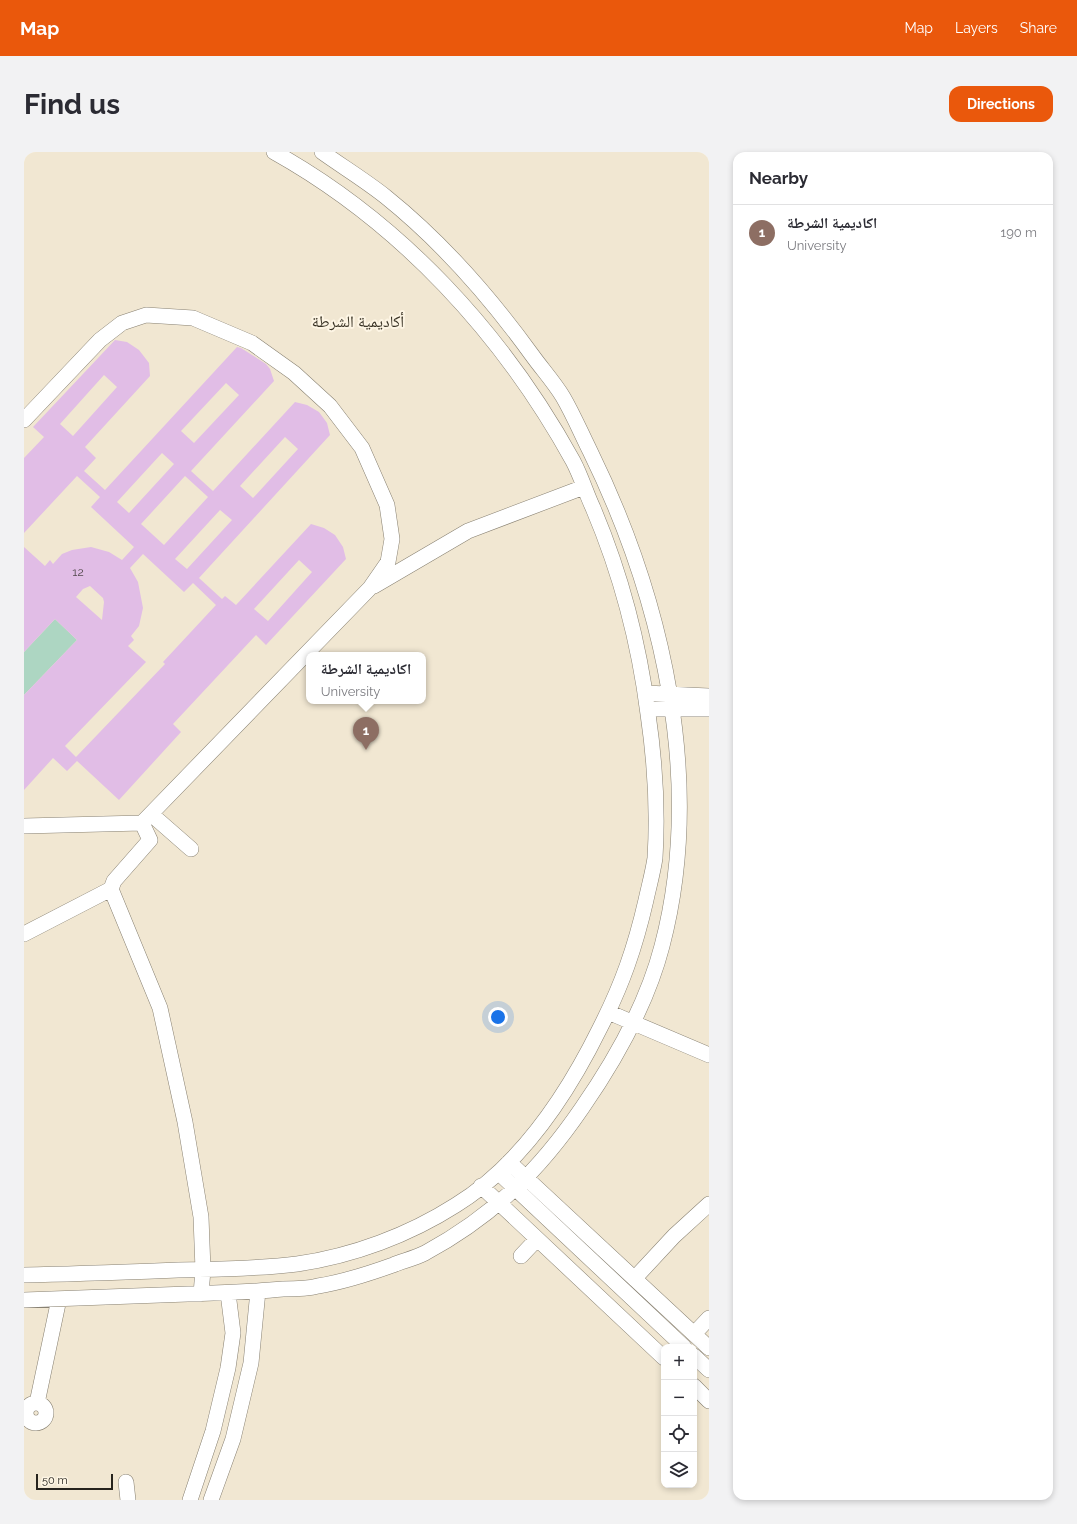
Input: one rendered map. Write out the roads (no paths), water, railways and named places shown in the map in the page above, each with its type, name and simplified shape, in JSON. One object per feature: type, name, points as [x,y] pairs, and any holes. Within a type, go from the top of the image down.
[{"type":"street","points":[[24,1275],[203,1270],[298,1264],[348,1253],[400,1235],[458,1204],[499,1173],[509,1162],[545,1120],[584,1062],[608,1012],[635,947],[654,862],[657,787],[646,693],[629,610],[605,538],[574,464],[532,395],[486,331],[437,278],[382,226],[325,183],[274,152]]},
{"type":"street","points":[[24,1300],[228,1293],[316,1287],[367,1274],[421,1255],[472,1224],[499,1203],[521,1183],[558,1143],[605,1075],[641,1004],[662,947],[674,886],[679,843],[680,786],[676,739],[669,694],[650,606],[631,543],[611,494],[563,397],[499,310],[454,259],[386,197],[322,152]]},
{"type":"street","points":[[24,420],[100,340],[122,323],[146,315],[193,318],[252,343],[294,373],[330,406],[362,448],[387,505],[392,539],[388,562],[370,588],[308,652]]},
{"type":"street","points":[[370,588],[468,531],[584,487]]},
{"type":"street","points":[[146,819],[306,654]]},
{"type":"street","points":[[646,693],[709,696]]},
{"type":"street","points":[[648,709],[709,709]]},
{"type":"street","points":[[24,934],[111,889],[114,881],[150,840],[146,819]]},
{"type":"street","points":[[24,826],[146,819],[190,849]]},
{"type":"street","points":[[111,889],[160,1008],[185,1122],[201,1217],[203,1270],[201,1294]]},
{"type":"street","points":[[608,1012],[709,1055]]},
{"type":"street","points":[[509,1162],[521,1183],[681,1344]]},
{"type":"street","points":[[499,1173],[521,1183],[635,1278],[709,1348]]},
{"type":"street","points":[[481,1186],[661,1355]]},
{"type":"street","points":[[635,1278],[674,1236],[706,1212]]},
{"type":"street","points":[[521,1256],[537,1239]]},
{"type":"street","points":[[211,1500],[233,1439],[251,1363],[258,1291]]},
{"type":"street","points":[[190,1500],[213,1432],[228,1368],[232,1333],[228,1293]]},
{"type":"street","points":[[37,1403],[58,1299]]},
{"type":"street","points":[[694,1334],[709,1318]]},
{"type":"street","points":[[697,1359],[709,1370]]},
{"type":"street","points":[[697,1389],[709,1401]]},
{"type":"street","points":[[126,1482],[128,1500]]},
{"type":"place","name":"اكاديمية الشرطة","points":[[366,750]]},
{"type":"district","name":"أكاديمية الشرطة","points":[[358,321]]}]
